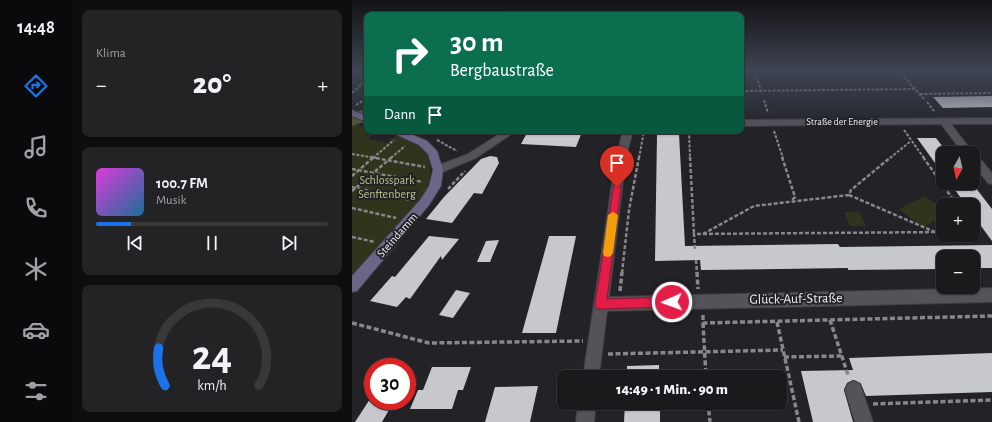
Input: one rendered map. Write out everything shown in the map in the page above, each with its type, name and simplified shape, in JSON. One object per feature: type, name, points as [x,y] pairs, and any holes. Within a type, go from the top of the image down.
[{"type":"street","points":[[352,110],[364,117]]},
{"type":"street","name":"Straße der Energie","points":[[744,123],[992,121]]},
{"type":"street","points":[[943,122],[963,146]]},
{"type":"street","points":[[404,134],[423,143],[433,153],[438,170],[472,156],[506,134]]},
{"type":"street","points":[[592,370],[621,157],[627,134]]},
{"type":"street","points":[[980,165],[992,180]]},
{"type":"street","name":"Steindamm","points":[[352,286],[425,202],[435,186],[438,170]]},
{"type":"street","name":"Glück-Auf-Straße","points":[[600,304],[992,295]]},
{"type":"street","points":[[853,390],[864,422]]},
{"type":"street","points":[[585,422],[586,410]]},
{"type":"path","points":[[761,90],[762,94]]},
{"type":"path","points":[[744,91],[808,90]]},
{"type":"path","points":[[915,90],[924,99]]},
{"type":"path","points":[[920,94],[992,93]]},
{"type":"path","points":[[352,110],[364,100]]},
{"type":"path","points":[[899,122],[952,198]]},
{"type":"path","points":[[771,123],[795,197],[791,202]]},
{"type":"path","points":[[352,176],[397,134]]},
{"type":"path","points":[[618,304],[626,246],[629,210],[643,134]]},
{"type":"path","points":[[689,134],[695,249]]},
{"type":"path","points":[[352,191],[414,138]]},
{"type":"path","points":[[437,140],[451,149],[468,153],[472,156]]},
{"type":"path","points":[[849,195],[851,190],[911,141]]},
{"type":"path","points":[[352,154],[428,167],[427,162]]},
{"type":"path","points":[[352,169],[427,183]]},
{"type":"path","points":[[352,187],[414,201],[408,206]]},
{"type":"path","points":[[703,234],[754,206],[849,195],[936,232]]},
{"type":"path","points":[[352,208],[397,218],[393,223]]},
{"type":"path","points":[[694,234],[936,232]]},
{"type":"path","points":[[352,237],[374,242]]},
{"type":"path","points":[[370,247],[379,237]]},
{"type":"path","points":[[696,260],[703,323],[706,370]]},
{"type":"path","points":[[703,323],[992,316]]},
{"type":"path","points":[[830,320],[853,390],[992,400]]},
{"type":"path","points":[[777,322],[799,422]]},
{"type":"path","points":[[352,323],[429,343],[705,352],[783,350]]},
{"type":"path","points":[[784,357],[842,356]]},
{"type":"path","points":[[709,410],[710,422]]},
{"type":"green space","name":"Schlosspark Senftenberg","points":[[352,123],[364,127],[364,134],[374,134],[368,139],[387,143],[397,135],[417,144],[427,155],[430,174],[424,194],[352,276]]},
{"type":"green space","points":[[925,196],[936,204],[936,220],[923,228],[899,209]]},
{"type":"green space","points":[[844,212],[859,212],[866,226],[850,226]]},
{"type":"building","points":[[992,96],[992,107],[943,108],[933,97]]},
{"type":"building","points":[[526,134],[581,134],[576,147],[521,144]]},
{"type":"building","points":[[679,134],[685,246],[838,244],[840,247],[992,245],[992,268],[980,268],[980,250],[936,250],[936,269],[848,270],[848,268],[701,270],[700,260],[655,261],[657,135]]},
{"type":"building","points":[[917,138],[936,138],[942,146],[936,146],[936,164]]},
{"type":"building","points":[[490,156],[497,157],[499,163],[482,194],[474,193],[452,223],[426,219],[444,197],[481,159]]},
{"type":"building","points":[[955,190],[977,190],[992,209],[992,241],[980,225],[980,198],[961,198]]},
{"type":"building","points":[[429,236],[459,239],[442,260],[441,256],[410,299],[406,297],[397,307],[370,301],[392,276],[395,277]]},
{"type":"building","points":[[549,236],[576,236],[556,333],[522,333]]},
{"type":"building","points":[[499,240],[490,262],[477,262],[486,241]]},
{"type":"building","points":[[456,290],[470,293],[453,318],[439,315]]},
{"type":"building","points":[[992,353],[992,392],[866,396],[861,384],[853,380],[847,383],[844,390],[853,422],[813,422],[801,371],[853,370],[849,358]]},
{"type":"building","points":[[659,365],[659,370],[627,370],[627,366]]},
{"type":"building","points":[[432,367],[471,367],[463,390],[458,390],[452,409],[416,409],[416,395],[418,390],[423,390]]},
{"type":"building","points":[[538,386],[530,422],[485,422],[495,387]]},
{"type":"building","points":[[364,408],[364,410],[389,410],[382,422],[355,422]]},
{"type":"building","points":[[625,410],[660,410],[660,422],[624,422]]},
{"type":"waterway","points":[[352,120],[364,115]]},
{"type":"slow traffic","points":[[608,253],[613,215]]},
{"type":"route","points":[[617,187],[600,304],[672,302]]}]
